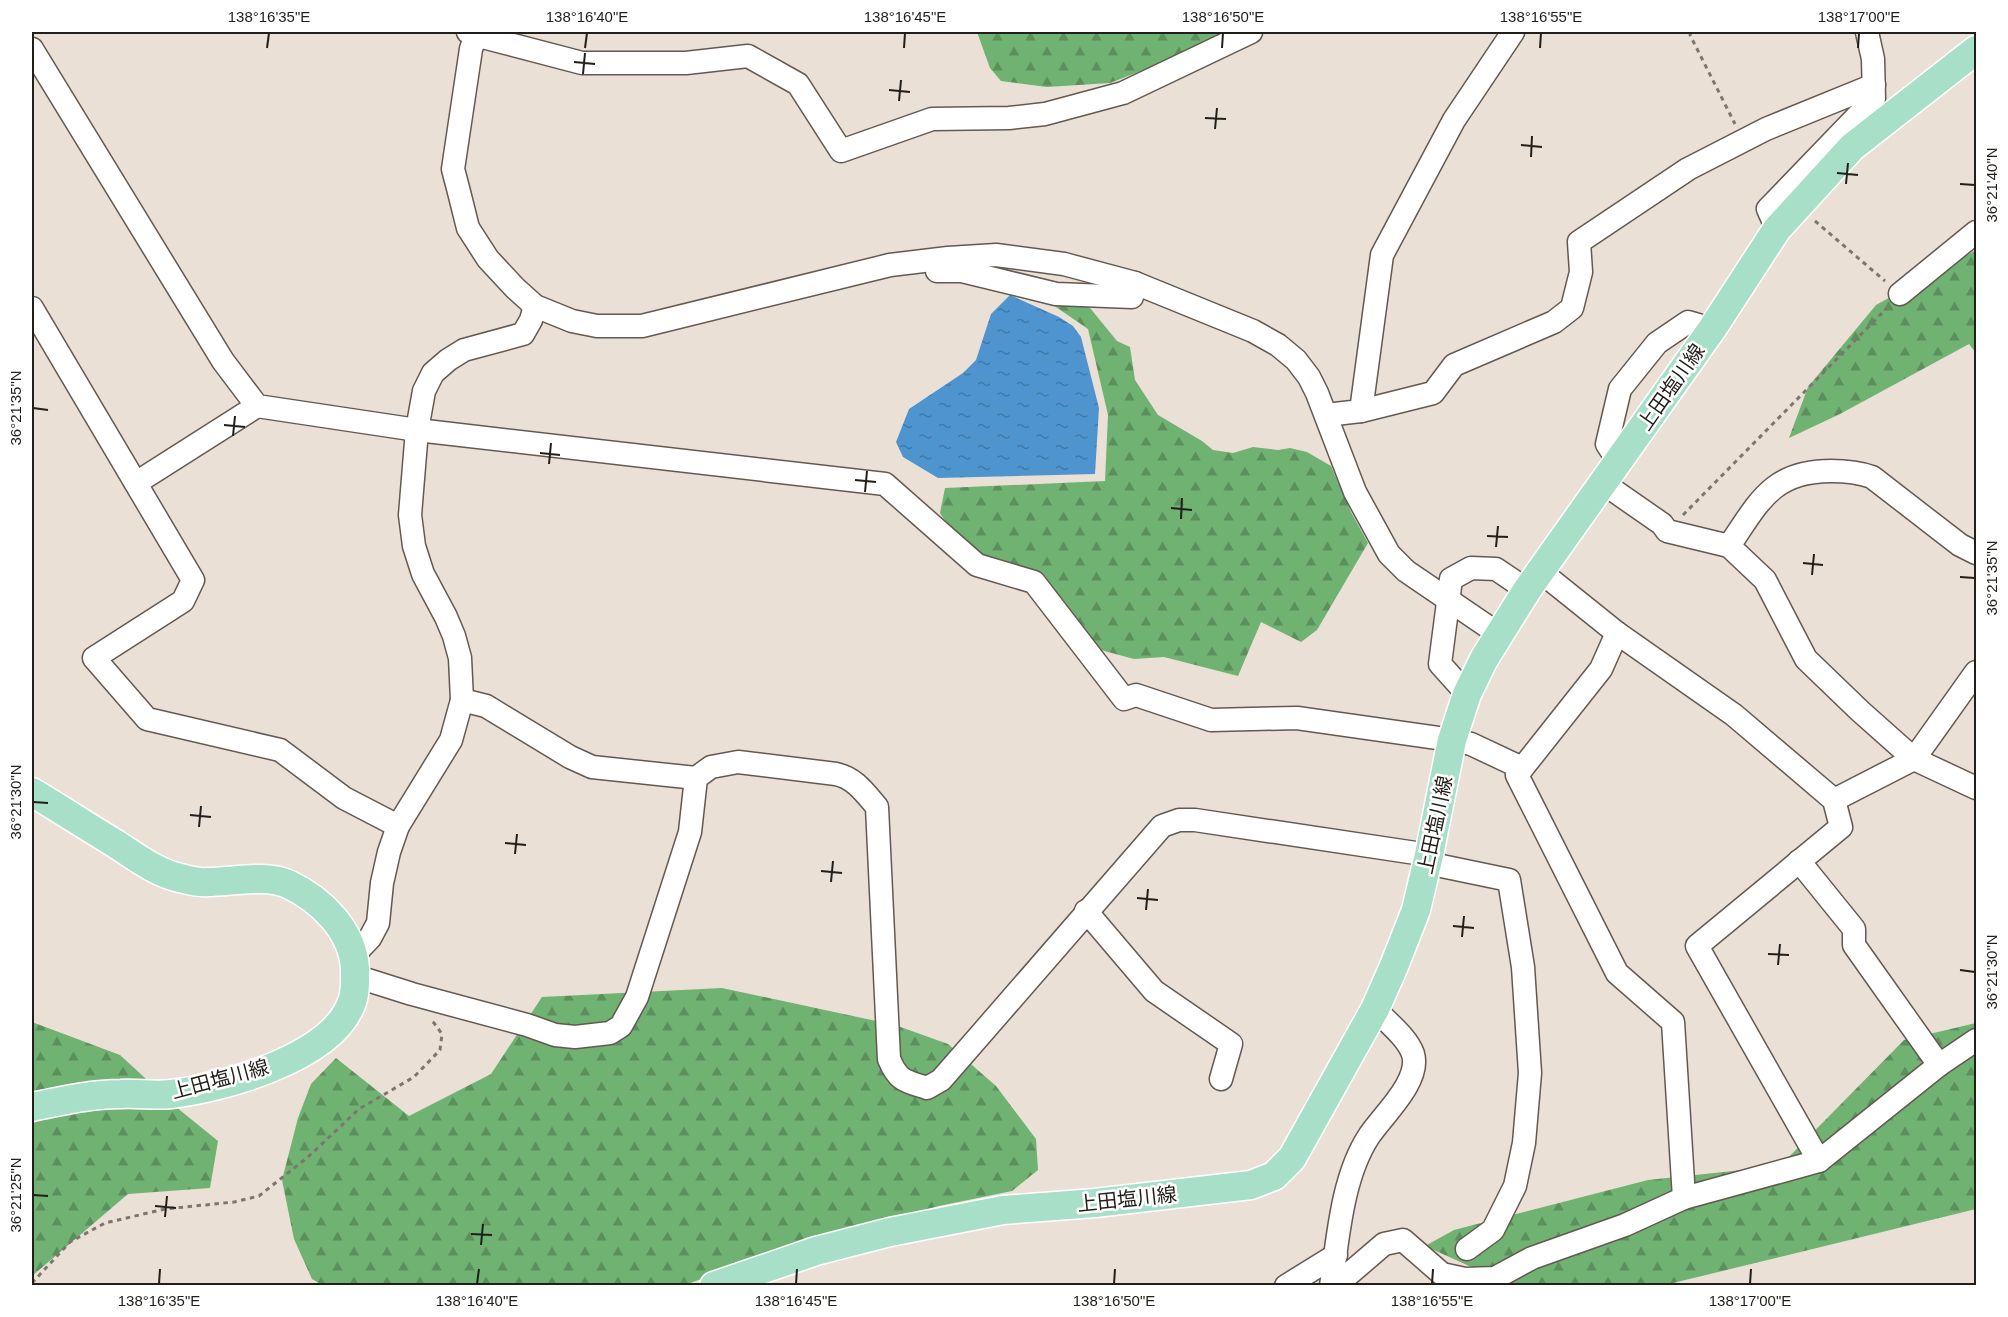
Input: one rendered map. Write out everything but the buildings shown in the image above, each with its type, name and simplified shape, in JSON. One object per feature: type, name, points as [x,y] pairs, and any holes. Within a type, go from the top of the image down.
[{"type":"main road","name":"上田塩川線","points":[[714,1286],[816,1251],[890,1232],[1003,1210],[1095,1203],[1251,1185],[1274,1176],[1292,1158],[1375,1009],[1394,966],[1416,910],[1452,740],[1467,694],[1484,659],[1534,581],[1712,329],[1777,229],[1852,147],[1977,50]]},
{"type":"main road","points":[[32,792],[149,865],[177,877],[204,883],[258,879],[285,883],[320,905],[348,939],[354,965]]},
{"type":"main road","name":"上田塩川線","points":[[32,1107],[74,1098],[120,1094],[170,1095],[239,1078],[280,1064],[312,1049],[334,1030],[349,1009],[355,990],[354,965]]},
{"type":"street","points":[[1251,32],[1123,93],[1045,114],[1009,118],[932,119],[841,151],[798,84],[748,56],[686,63],[582,63],[473,33],[453,169],[468,228],[488,259],[536,306],[572,321],[597,326],[642,326],[890,265],[996,255],[1064,264],[1135,283],[1253,331],[1278,345],[1296,360],[1310,377],[1355,492],[1389,554],[1406,571],[1500,635]]},
{"type":"street","points":[[1361,411],[1382,255],[1454,120],[1513,32]]},
{"type":"street","points":[[1777,229],[1768,209],[1874,99],[1873,58],[1867,32]]},
{"type":"street","points":[[32,49],[223,361],[257,406]]},
{"type":"street","points":[[1326,415],[1361,411],[1433,393],[1454,365],[1554,322],[1572,308],[1581,272],[1579,242],[1688,169],[1766,129],[1874,85]]},
{"type":"street","points":[[1900,294],[1977,232]]},
{"type":"street","points":[[917,262],[919,270],[962,272],[1056,294],[1132,297],[1135,283]]},
{"type":"street","points":[[536,306],[523,334],[464,350],[433,373],[424,392],[417,430],[410,515],[414,546],[423,574],[454,636],[460,658],[462,700],[450,740],[398,826],[382,883],[378,923],[354,965],[412,994],[527,1025],[555,1035],[575,1037],[610,1033],[621,1026],[637,997],[690,832],[696,778]]},
{"type":"street","points":[[32,308],[193,580],[183,601],[94,658],[147,719],[280,750],[344,798],[398,826]]},
{"type":"street","points":[[1712,329],[1688,322],[1657,343],[1620,389],[1607,444],[1611,472],[1667,531],[1729,546],[1765,580],[1806,659],[1914,759],[1977,788]]},
{"type":"street","points":[[136,483],[257,406],[417,430],[885,484],[977,565],[1034,582],[1124,699],[1136,695],[1211,720],[1297,718],[1452,740],[1471,744],[1522,768]]},
{"type":"street","points":[[1729,546],[1756,507],[1774,487],[1788,477],[1814,471],[1858,472],[1872,477],[1960,545],[1977,553]]},
{"type":"street","points":[[1467,694],[1440,664],[1451,579],[1472,568],[1496,569],[1534,581],[1617,633],[1734,715],[1834,800],[1841,827],[1697,946],[1819,1161]]},
{"type":"street","points":[[1617,633],[1601,669],[1517,775],[1617,973],[1673,1022],[1684,1198]]},
{"type":"street","points":[[1834,800],[1914,759],[1977,672]]},
{"type":"street","points":[[462,700],[486,706],[592,768],[696,778],[711,766],[738,762],[836,774],[857,784],[877,807],[889,1059],[895,1074],[906,1082],[927,1088],[941,1080],[1162,826],[1179,820],[1195,820],[1254,828],[1428,859],[1509,880],[1523,967],[1530,1073],[1524,1143],[1515,1186],[1493,1230],[1467,1249]]},
{"type":"street","points":[[1799,861],[1854,929],[1854,945],[1939,1065]]},
{"type":"street","points":[[1086,911],[1154,991],[1231,1044],[1221,1079]]},
{"type":"street","points":[[1331,1286],[1350,1175],[1368,1137],[1412,1077],[1413,1055],[1400,1035],[1375,1009]]},
{"type":"street","points":[[1335,1286],[1383,1244],[1403,1240],[1442,1274],[1465,1280],[1496,1278],[1532,1258],[1625,1225],[1684,1198],[1819,1161],[1939,1065],[1977,1040]]},
{"type":"street","points":[[1286,1286],[1336,1256]]},
{"type":"path","points":[[1691,32],[1690,35],[1744,141]]},
{"type":"path","points":[[1667,531],[1900,294],[1798,206]]},
{"type":"path","points":[[32,1283],[70,1242],[105,1222],[165,1209],[234,1202],[259,1196],[275,1184],[308,1157],[359,1109],[414,1077],[440,1050],[442,1034],[434,1023],[414,1010],[412,994]]},
{"type":"green space","points":[[977,32],[1230,32],[1205,46],[1110,83],[1047,87],[1001,81],[990,68]]},
{"type":"green space","points":[[1976,250],[1976,353],[1969,344],[1840,414],[1789,438],[1808,387],[1876,305]]},
{"type":"green space","points":[[1040,296],[1078,302],[1090,308],[1117,341],[1130,347],[1135,380],[1158,415],[1213,450],[1233,453],[1253,447],[1278,450],[1290,448],[1307,452],[1331,466],[1351,512],[1368,543],[1317,630],[1301,642],[1261,622],[1238,676],[1164,657],[1134,659],[1097,649],[1051,609],[1020,586],[964,551],[940,513],[945,488],[1105,481],[1108,415],[1088,329]]},
{"type":"green space","points":[[722,988],[895,1025],[948,1044],[996,1086],[1036,1139],[1038,1170],[1012,1191],[939,1206],[783,1249],[682,1286],[322,1285],[312,1279],[294,1239],[282,1180],[298,1118],[311,1084],[336,1058],[409,1116],[491,1074],[542,997]]},
{"type":"green space","points":[[32,1022],[120,1055],[181,1111],[218,1141],[210,1188],[128,1194],[32,1276]]},
{"type":"green space","points":[[1976,1023],[1976,1209],[1665,1285],[1511,1285],[1425,1246],[1454,1230],[1648,1180],[1780,1166],[1904,1040]]},
{"type":"water","points":[[1010,295],[1059,317],[1073,326],[1081,337],[1099,408],[1095,474],[938,478],[903,457],[896,442],[909,409],[963,373],[976,360],[991,314]]}]
